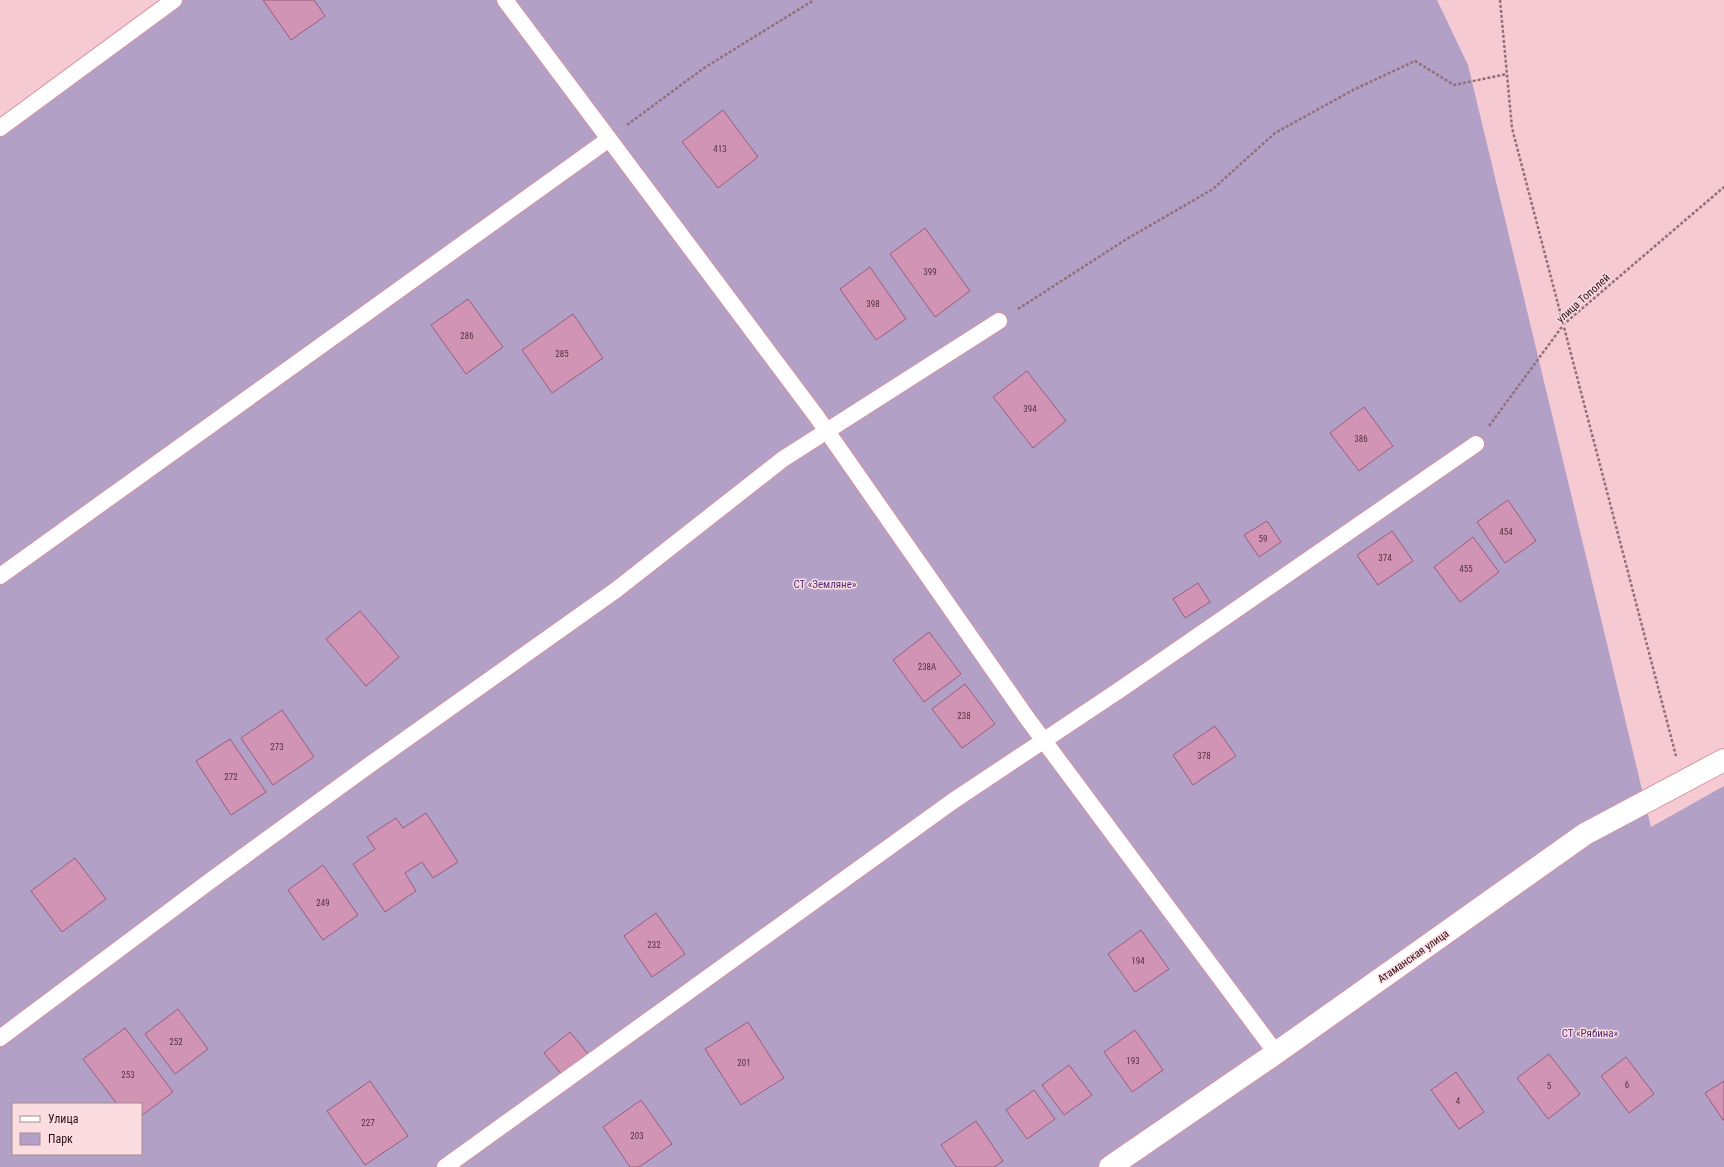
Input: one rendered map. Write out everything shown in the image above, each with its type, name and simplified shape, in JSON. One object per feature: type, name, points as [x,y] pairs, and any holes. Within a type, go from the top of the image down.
[{"type":"street","name":"Атаманская улица","points":[[1110,1167],[1276,1053],[1585,834],[1724,760]]},
{"type":"lane","points":[[0,128],[174,0]]},
{"type":"lane","points":[[505,0],[825,430],[1027,718],[1276,1053]]},
{"type":"lane","points":[[0,576],[609,138]]},
{"type":"lane","points":[[0,1038],[362,771],[616,590],[783,459],[825,430],[999,321]]},
{"type":"lane","points":[[445,1167],[953,801],[1121,689],[1476,444]]},
{"type":"path","points":[[609,138],[704,68],[814,0]]},
{"type":"path","points":[[1500,0],[1512,128],[1682,782]]},
{"type":"path","points":[[999,321],[1125,240],[1213,189],[1275,133],[1353,90],[1415,61],[1454,85],[1507,74]]},
{"type":"path","name":"улица Тополей","points":[[1476,444],[1564,324],[1724,187]]},
{"type":"green space","name":"СТ «Земляне»","points":[[173,0],[1437,0],[1468,65],[1651,827],[1724,786],[1724,1167],[0,1167],[0,122]]},
{"type":"building","points":[[263,0],[314,0],[325,16],[291,40]]},
{"type":"building","points":[[723,110],[758,157],[718,188],[682,142]]},
{"type":"building","points":[[925,228],[970,291],[935,317],[890,254]]},
{"type":"building","points":[[870,267],[906,319],[876,340],[840,289]]},
{"type":"building","points":[[468,299],[503,347],[466,374],[431,325]]},
{"type":"building","points":[[573,314],[603,358],[552,393],[522,350]]},
{"type":"building","points":[[1027,371],[1066,421],[1033,448],[993,397]]},
{"type":"building","points":[[1364,407],[1393,446],[1359,471],[1330,433]]},
{"type":"building","points":[[1508,500],[1536,541],[1505,563],[1477,522]]},
{"type":"building","points":[[1267,521],[1281,542],[1259,557],[1244,535]]},
{"type":"building","points":[[1392,531],[1413,561],[1378,585],[1357,555]]},
{"type":"building","points":[[1473,537],[1499,572],[1460,602],[1434,567]]},
{"type":"building","points":[[1198,583],[1210,602],[1185,618],[1173,599]]},
{"type":"building","points":[[360,611],[399,657],[366,686],[326,639]]},
{"type":"building","points":[[929,632],[961,674],[924,702],[893,660]]},
{"type":"building","points":[[965,684],[995,724],[962,748],[932,709]]},
{"type":"building","points":[[282,710],[314,757],[273,785],[241,738]]},
{"type":"building","points":[[1215,726],[1236,756],[1193,785],[1173,755]]},
{"type":"building","points":[[230,739],[266,792],[231,815],[196,761]]},
{"type":"building","points":[[426,813],[458,862],[433,878],[422,862],[405,873],[416,891],[385,912],[353,864],[375,849],[367,837],[396,818],[403,828]]},
{"type":"building","points":[[75,858],[106,899],[62,932],[31,891]]},
{"type":"building","points":[[323,865],[358,915],[323,940],[288,890]]},
{"type":"building","points":[[656,913],[685,954],[652,977],[624,936]]},
{"type":"building","points":[[1141,930],[1169,969],[1135,992],[1108,954]]},
{"type":"building","points":[[178,1009],[208,1049],[175,1074],[145,1034]]},
{"type":"building","points":[[748,1022],[784,1078],[741,1105],[705,1049]]},
{"type":"building","points":[[125,1028],[173,1092],[142,1115],[142,1103],[116,1103],[83,1059]]},
{"type":"building","points":[[1135,1030],[1163,1070],[1132,1092],[1104,1052]]},
{"type":"building","points":[[570,1032],[588,1054],[562,1075],[544,1053]]},
{"type":"building","points":[[1549,1054],[1580,1094],[1548,1119],[1517,1078]]},
{"type":"building","points":[[1626,1057],[1654,1094],[1629,1113],[1601,1076]]},
{"type":"building","points":[[1069,1065],[1092,1095],[1064,1115],[1042,1085]]},
{"type":"building","points":[[1456,1072],[1484,1112],[1459,1129],[1431,1090]]},
{"type":"building","points":[[370,1081],[408,1136],[365,1165],[327,1111]]},
{"type":"building","points":[[1724,1081],[1724,1120],[1723,1120],[1705,1093]]},
{"type":"building","points":[[1034,1090],[1055,1119],[1027,1139],[1006,1110]]},
{"type":"building","points":[[641,1100],[672,1144],[639,1167],[630,1167],[603,1127]]},
{"type":"building","points":[[976,1121],[1003,1161],[994,1167],[956,1167],[941,1145]]},
{"type":"park label","name":"СТ «Рябина»","points":[[1590,1033]]}]
